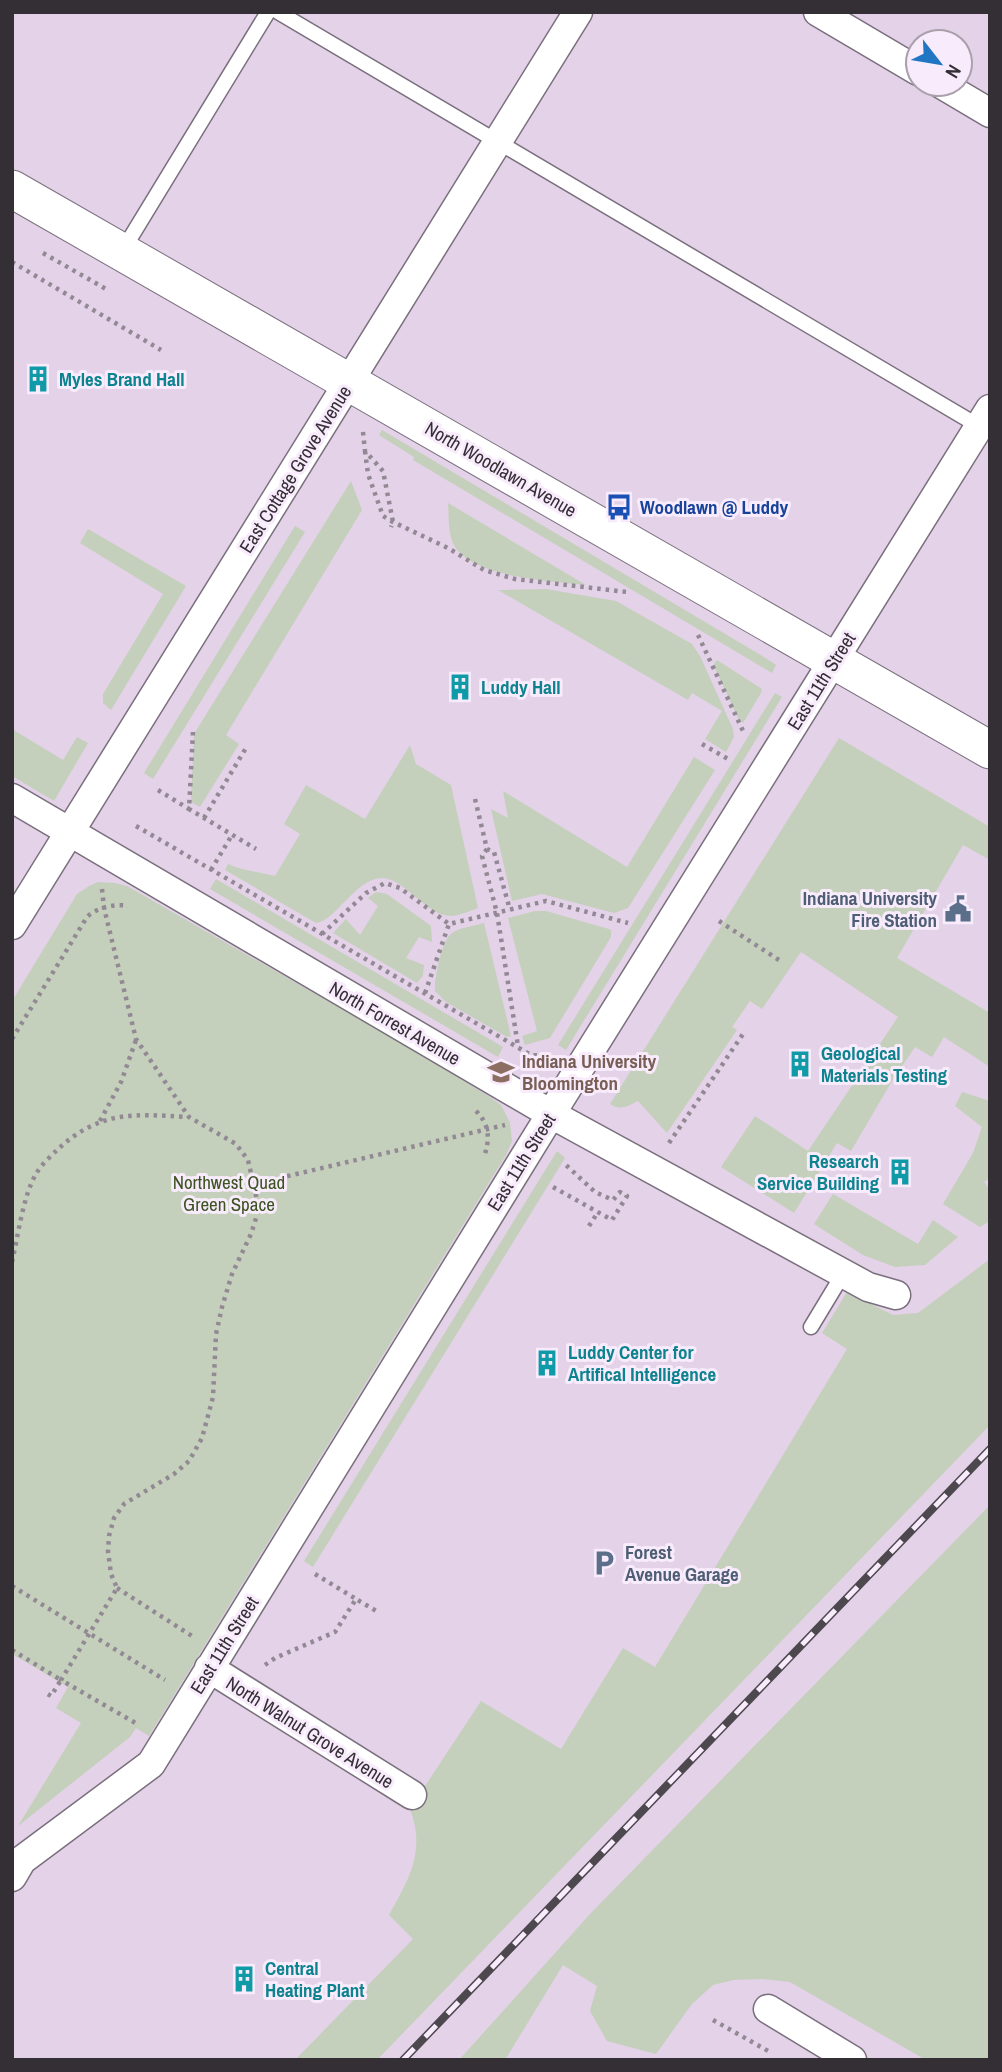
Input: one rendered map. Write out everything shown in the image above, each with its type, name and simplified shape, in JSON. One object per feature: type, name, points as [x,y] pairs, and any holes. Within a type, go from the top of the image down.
[{"type":"street","name":"East Cottage Grove Avenue","points":[[12,925],[578,12]]},
{"type":"street","points":[[818,12],[904,63]]},
{"type":"street","points":[[965,98],[990,113]]},
{"type":"street","name":"North Woodlawn Avenue","points":[[12,188],[990,750]]},
{"type":"street","name":"East 11th Street","points":[[12,1877],[22,1860],[151,1764],[551,1114],[986,423]]},
{"type":"street","name":"North Forrest Avenue","points":[[12,798],[551,1114],[868,1287],[896,1295]]},
{"type":"street","name":"North Walnut Grove Avenue","points":[[209,1668],[412,1795]]},
{"type":"street","points":[[768,2009],[852,2060]]},
{"type":"lane","points":[[123,251],[268,12]]},
{"type":"lane","points":[[278,12],[986,423]]},
{"type":"lane","points":[[811,1327],[843,1273]]},
{"type":"path","points":[[12,261],[161,350]]},
{"type":"path","points":[[362,425],[368,474],[383,516],[392,525],[448,548],[484,570],[515,579],[627,592]]},
{"type":"path","points":[[365,451],[383,471],[392,525]]},
{"type":"path","points":[[698,635],[744,733]]},
{"type":"path","points":[[190,809],[193,732]]},
{"type":"path","points":[[702,744],[728,759]]},
{"type":"path","points":[[204,818],[246,748]]},
{"type":"path","points":[[158,790],[256,849]]},
{"type":"path","points":[[475,799],[487,849],[482,856],[497,913],[518,1047]]},
{"type":"path","points":[[136,826],[531,1055],[547,1056]]},
{"type":"path","points":[[211,869],[232,835]]},
{"type":"path","points":[[487,849],[494,852],[510,910]]},
{"type":"path","points":[[322,934],[366,893],[385,883],[400,888],[449,924],[546,901],[628,923]]},
{"type":"path","points":[[12,1039],[87,917],[93,911],[121,904],[137,909]]},
{"type":"path","points":[[104,908],[136,1040],[189,1118]]},
{"type":"path","points":[[719,920],[782,962]]},
{"type":"path","points":[[425,993],[449,924]]},
{"type":"path","points":[[651,1168],[743,1034]]},
{"type":"path","points":[[100,1121],[121,1082],[136,1040]]},
{"type":"path","points":[[472,1106],[484,1118],[488,1129],[488,1143],[483,1158]]},
{"type":"path","points":[[12,1262],[26,1201],[36,1173],[68,1140],[100,1121],[140,1115],[189,1118],[236,1144],[248,1160],[259,1209],[251,1234],[232,1274],[222,1307],[216,1334],[213,1397],[202,1438],[189,1461],[174,1474],[124,1504],[114,1518],[109,1536],[111,1574],[117,1588],[192,1636],[186,1647]]},
{"type":"path","points":[[254,1184],[505,1125]]},
{"type":"path","points":[[553,1187],[612,1220],[627,1196],[620,1192],[613,1200],[595,1192],[566,1165]]},
{"type":"path","points":[[589,1226],[598,1212]]},
{"type":"path","points":[[315,1574],[378,1612]]},
{"type":"path","points":[[12,1586],[165,1680]]},
{"type":"path","points":[[44,1692],[51,1696],[117,1588]]},
{"type":"path","points":[[255,1672],[275,1658],[335,1632],[356,1599]]},
{"type":"path","points":[[12,1650],[146,1729]]},
{"type":"path","points":[[160,1692],[172,1669]]},
{"type":"path","points":[[713,2020],[771,2053]]},
{"type":"shaded area","name":"Indiana University Bloomington","points":[[12,12],[990,12],[990,2060],[12,2060]]},
{"type":"green space","points":[[382,430],[764,657],[776,665],[772,673],[413,460],[414,457],[379,435]]},
{"type":"green space","points":[[351,481],[362,510],[226,735],[239,744],[200,807],[191,802],[194,734]]},
{"type":"green space","points":[[448,503],[586,585],[512,575],[474,563],[460,553],[452,541]]},
{"type":"green space","points":[[295,526],[305,532],[153,779],[144,773]]},
{"type":"green space","points":[[88,529],[186,586],[111,710],[103,703],[103,694],[163,594],[80,543]]},
{"type":"green space","points":[[546,589],[616,601],[692,644],[733,729],[734,737],[726,752],[705,739],[722,711],[692,693],[688,700],[498,590]]},
{"type":"green space","points":[[717,660],[762,689],[743,723],[738,718],[714,666]]},
{"type":"green space","points":[[775,693],[782,697],[566,1050],[558,1045]]},
{"type":"green space","points":[[12,729],[63,760],[77,737],[88,743],[54,801],[12,776]]},
{"type":"green space","points":[[839,738],[990,827],[990,860],[963,845],[897,958],[990,1013],[990,1067],[944,1037],[932,1057],[915,1047],[851,1151],[837,1143],[794,1213],[721,1167],[755,1116],[808,1151],[898,1017],[801,952],[762,1009],[750,1001],[732,1027],[737,1030],[667,1133],[638,1101],[621,1107],[610,1104]]},
{"type":"green space","points":[[410,745],[416,764],[451,785],[478,908],[452,916],[442,915],[399,884],[381,878],[363,885],[331,916],[316,923],[225,870],[228,864],[275,876],[300,834],[284,824],[306,785],[365,819]]},
{"type":"green space","points":[[694,757],[715,770],[628,908],[614,913],[542,894],[512,901],[491,809],[508,818],[503,791],[627,867]]},
{"type":"green space","points":[[216,879],[503,1047],[498,1057],[210,889]]},
{"type":"green space","name":"Northwest Quad Green Space","points":[[98,882],[127,886],[490,1097],[501,1105],[510,1123],[512,1141],[506,1155],[149,1736],[136,1728],[130,1737],[18,1826],[81,1723],[56,1708],[68,1687],[12,1654],[12,1001],[77,894]]},
{"type":"green space","points":[[376,892],[387,894],[431,926],[432,942],[419,937],[406,958],[424,965],[423,975],[417,983],[333,933],[346,919],[360,935],[378,906],[368,898]]},
{"type":"green space","points":[[546,911],[609,929],[611,937],[550,1038],[525,1045],[522,1036],[537,1031],[508,918]]},
{"type":"green space","points":[[484,923],[511,1036],[507,1037],[446,1002],[435,991],[439,960],[448,937],[459,929]]},
{"type":"green space","points":[[962,1092],[990,1101],[990,1178],[984,1182],[990,1190],[990,1221],[980,1227],[943,1204],[973,1153],[982,1127],[955,1106]]},
{"type":"green space","points":[[557,1151],[565,1158],[313,1567],[304,1561]]},
{"type":"green space","points":[[833,1194],[918,1244],[933,1220],[958,1237],[925,1265],[895,1267],[863,1255],[814,1224]]},
{"type":"green space","points":[[990,1259],[990,1425],[377,2060],[295,2060],[413,1939],[389,1915],[409,1877],[416,1852],[415,1824],[410,1809],[481,1701],[561,1749],[623,1648],[655,1667],[847,1349],[822,1333],[847,1292],[893,1315],[918,1313]]},
{"type":"green space","points":[[990,1505],[990,2060],[926,2060],[790,1982],[761,1979],[733,1980],[713,1985],[692,2004],[656,2054],[607,2041],[590,2011],[597,1986],[563,1965],[505,2060],[459,2060],[590,1914]]},
{"type":"railway","points":[[403,2060],[990,1449]]},
{"type":"place","name":"Myles Brand Hall","points":[[38,379]]},
{"type":"place","name":"Woodlawn @ Luddy","points":[[619,507]]},
{"type":"place","name":"Luddy Hall","points":[[460,687]]},
{"type":"place","name":"Indiana University Fire Station","points":[[958,909]]},
{"type":"place","name":"Geological Materials Testing","points":[[800,1064]]},
{"type":"place","name":"Indiana University Bloomington","points":[[501,1072]]},
{"type":"place","name":"Research Service Building","points":[[900,1172]]},
{"type":"place","name":"Luddy Center for Artifical Intelligence","points":[[547,1363]]},
{"type":"place","name":"Forest Avenue Garage","points":[[604,1563]]},
{"type":"place","name":"Central Heating Plant","points":[[244,1979]]}]
